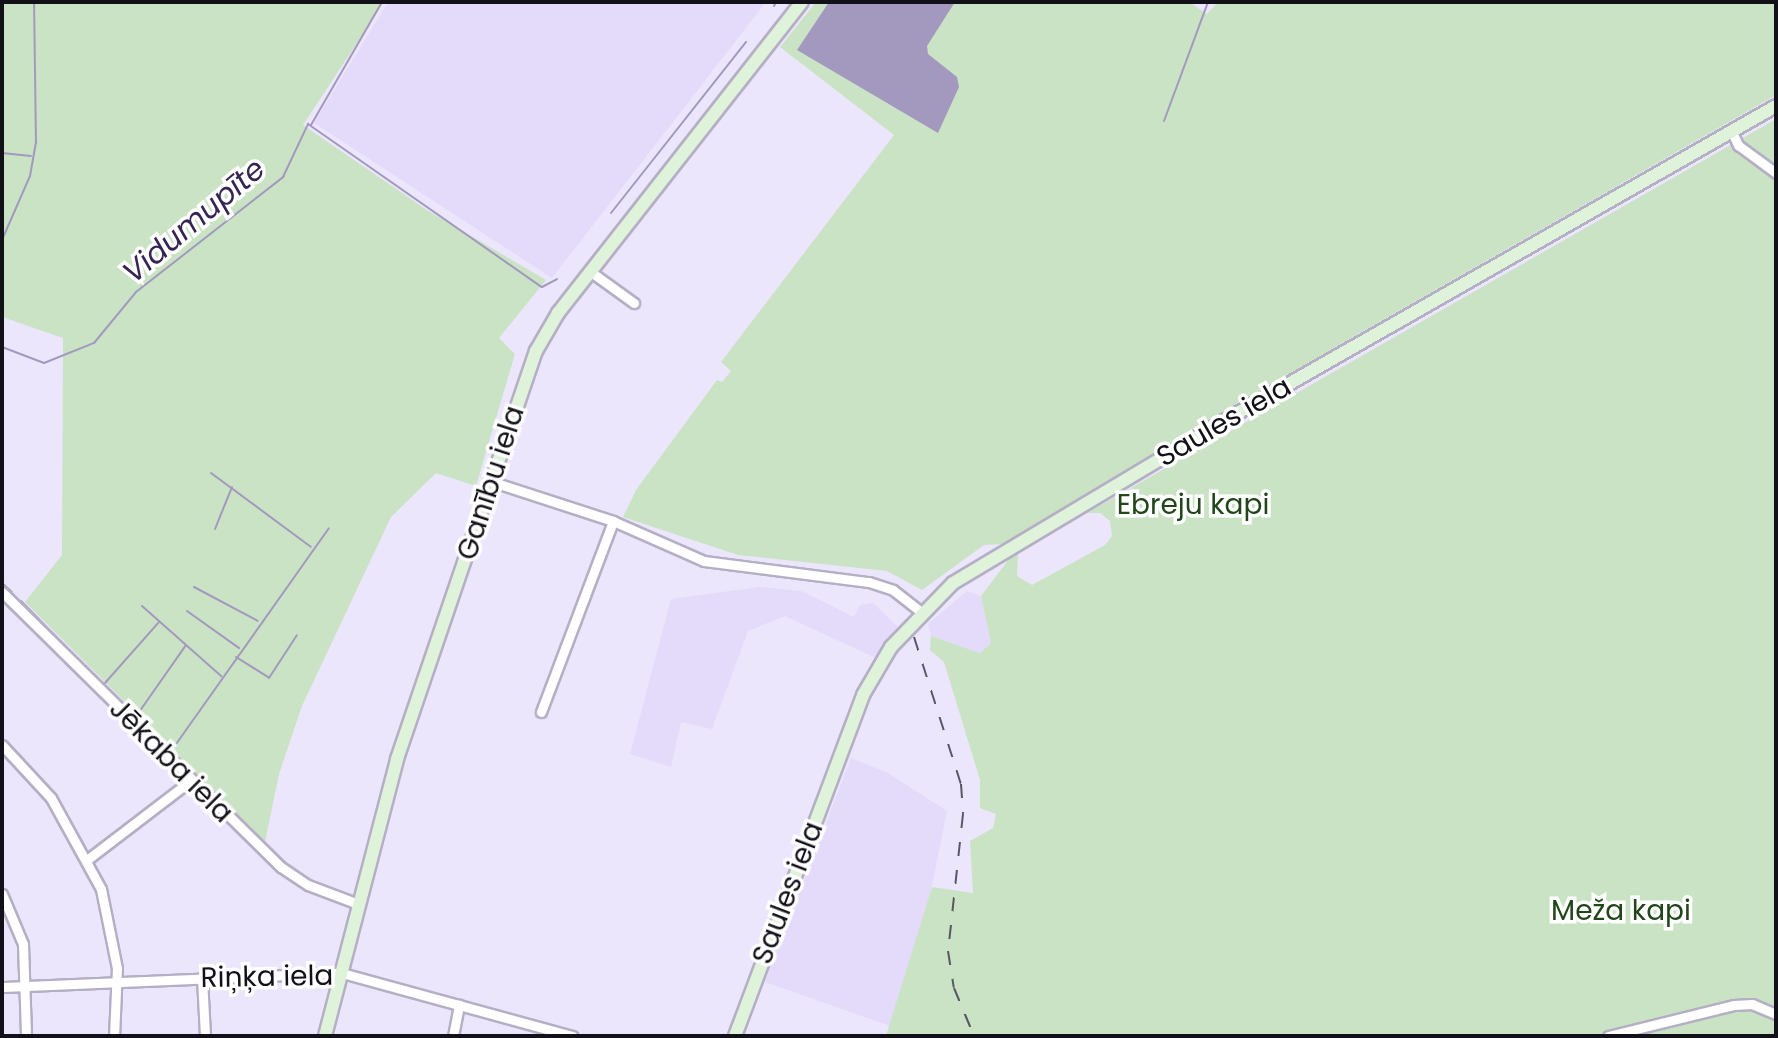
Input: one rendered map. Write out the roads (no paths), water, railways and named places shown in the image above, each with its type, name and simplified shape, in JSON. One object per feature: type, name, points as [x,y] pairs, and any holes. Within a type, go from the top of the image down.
[{"type":"street","name":"Ganību iela","points":[[325,1036],[397,759],[536,351],[591,272],[802,2]]},
{"type":"street","name":"Saules iela","points":[[735,1036],[863,695],[891,647],[922,613],[972,569],[1776,106]]},
{"type":"street","points":[[1731,130],[1738,145],[1776,173]]},
{"type":"street","points":[[591,272],[634,303]]},
{"type":"street","points":[[490,481],[613,521],[704,561],[869,582],[893,590],[922,613]]},
{"type":"street","points":[[541,712],[613,521]]},
{"type":"street","name":"Jēkaba iela","points":[[2,592],[190,781],[281,867],[308,885],[358,904]]},
{"type":"street","points":[[2,745],[51,798],[88,859],[109,915],[118,982],[114,1036]]},
{"type":"street","points":[[88,859],[190,781]]},
{"type":"street","points":[[2,894],[23,944],[28,986],[26,1036]]},
{"type":"street","name":"Riņķa iela","points":[[2,987],[342,973],[573,1036]]},
{"type":"street","points":[[202,978],[205,1036]]},
{"type":"street","points":[[1608,1036],[1734,1005],[1752,1004],[1776,1014]]},
{"type":"street","points":[[453,1036],[459,1005]]},
{"type":"waterway","points":[[2,240],[30,176],[36,143],[34,2]]},
{"type":"waterway","points":[[311,125],[382,2]]},
{"type":"waterway","points":[[774,6],[776,2]]},
{"type":"waterway","points":[[1164,121],[1208,2]]},
{"type":"waterway","points":[[611,213],[746,42]]},
{"type":"waterway","name":"Vidumupīte","points":[[2,347],[44,363],[94,343],[136,292],[283,177],[308,124],[542,287],[557,279]]},
{"type":"waterway","points":[[2,153],[31,156]]},
{"type":"waterway","points":[[211,473],[311,547]]},
{"type":"waterway","points":[[215,529],[232,487]]},
{"type":"waterway","points":[[174,747],[329,528]]},
{"type":"waterway","points":[[2,583],[12,592]]},
{"type":"waterway","points":[[194,587],[258,621]]},
{"type":"waterway","points":[[21,601],[111,693]]},
{"type":"waterway","points":[[142,606],[221,676]]},
{"type":"waterway","points":[[187,611],[239,648]]},
{"type":"waterway","points":[[105,683],[159,622]]},
{"type":"waterway","points":[[236,657],[269,678],[297,635]]},
{"type":"waterway","points":[[137,715],[186,645]]},
{"type":"waterway","points":[[126,708],[254,834]]},
{"type":"railway","points":[[914,637],[961,784],[963,814],[948,951],[954,988],[974,1036]]},
{"type":"park label","name":"Ebreju kapi","points":[[1193,505]]},
{"type":"park label","name":"Meža kapi","points":[[1621,911]]}]
